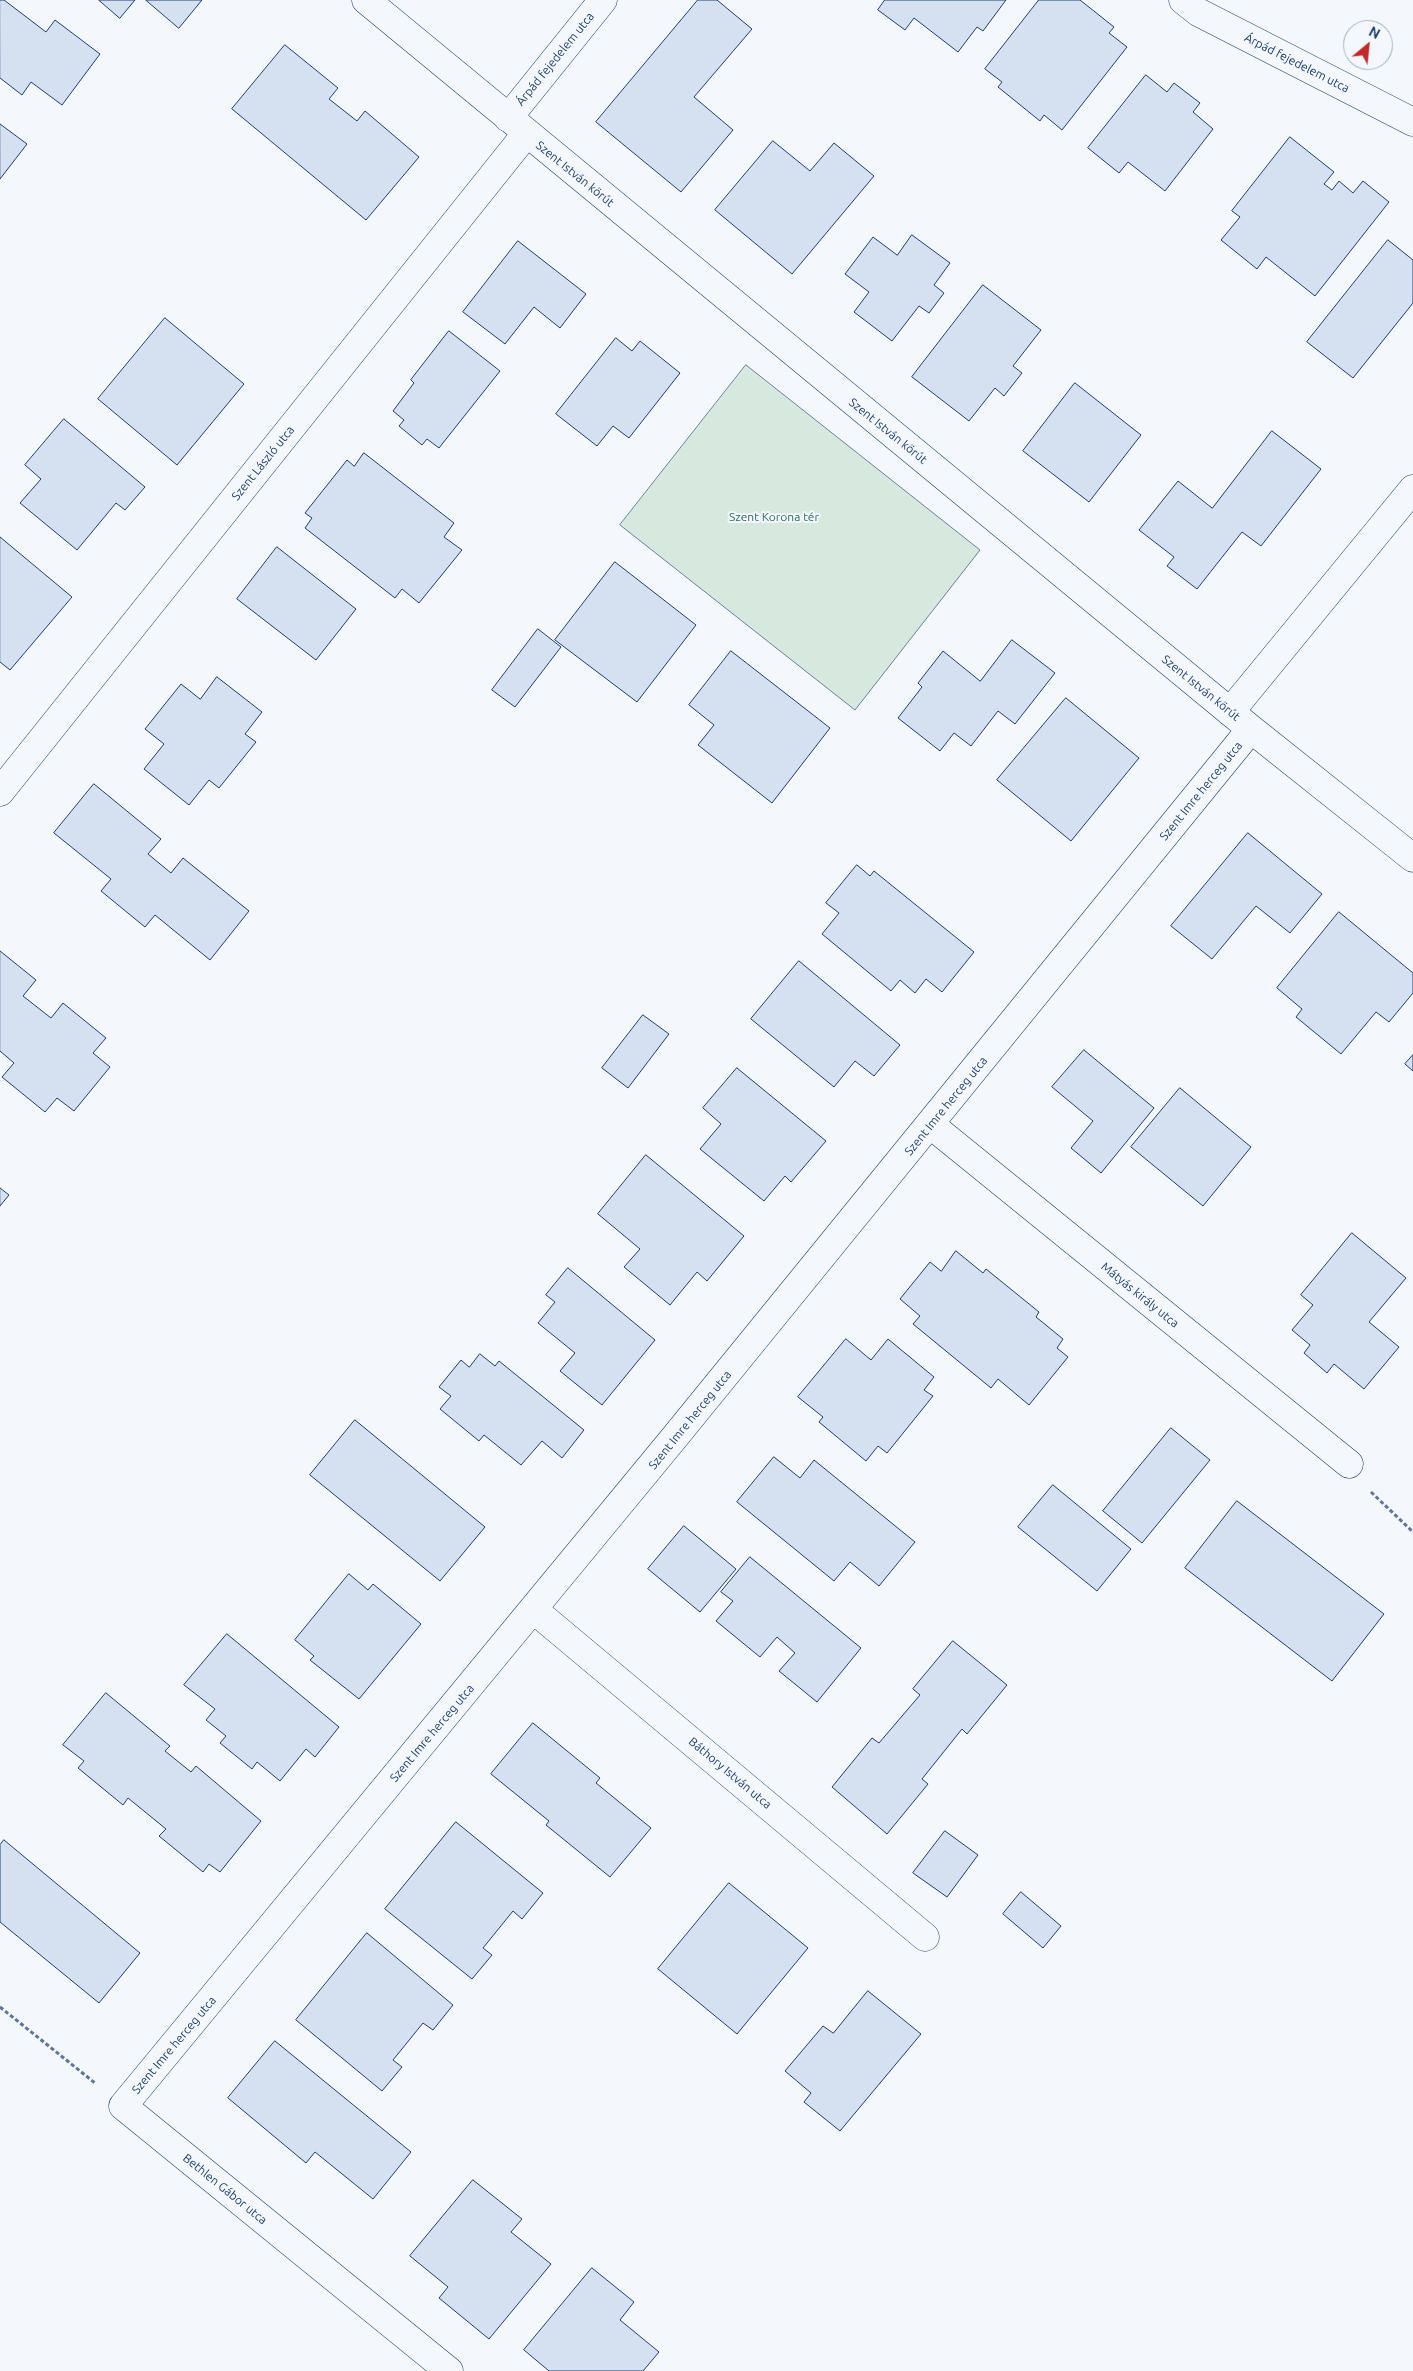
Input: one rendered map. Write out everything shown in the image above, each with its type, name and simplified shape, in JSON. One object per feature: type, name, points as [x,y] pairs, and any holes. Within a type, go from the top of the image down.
[{"type":"street","name":"Szent István körút","points":[[366,0],[1230,712],[1413,858]]},
{"type":"street","name":"Árpád fejedelem utca","points":[[517,126],[603,0]]},
{"type":"street","name":"Árpád fejedelem utca","points":[[1183,0],[1198,12],[1413,122]]},
{"type":"street","name":"Szent László utca","points":[[0,792],[517,126]]},
{"type":"street","points":[[1230,712],[1413,489]]},
{"type":"street","name":"Szent Imre herceg utca","points":[[123,2106],[534,1610],[931,1126],[1251,729]]},
{"type":"street","name":"Mátyás király utca","points":[[931,1126],[1349,1464]]},
{"type":"street","name":"Báthory István utca","points":[[534,1610],[925,1937]]},
{"type":"street","name":"Bethlen Gábor utca","points":[[123,2106],[449,2371]]},
{"type":"path","points":[[1349,1464],[1377,1500],[1413,1532]]},
{"type":"path","points":[[0,2006],[123,2106]]},
{"type":"green space","name":"Szent Korona tér","points":[[746,365],[980,550],[855,710],[620,525]]},
{"type":"building","points":[[0,0],[4,0],[46,32],[55,20],[100,54],[62,105],[31,82],[22,95],[0,78]]},
{"type":"building","points":[[99,0],[135,0],[120,18]]},
{"type":"building","points":[[146,0],[202,0],[179,28]]},
{"type":"building","points":[[698,0],[717,0],[752,29],[694,97],[733,130],[681,192],[596,122]]},
{"type":"building","points":[[885,0],[1006,0],[983,31],[977,27],[958,52],[914,18],[905,30],[878,10]]},
{"type":"building","points":[[1039,0],[1080,0],[1114,27],[1109,33],[1127,47],[1062,130],[1044,115],[1040,121],[998,87],[1002,82],[985,69]]},
{"type":"building","points":[[285,45],[338,88],[329,99],[357,121],[365,111],[419,157],[366,220],[232,109]]},
{"type":"building","points":[[1146,75],[1167,92],[1174,83],[1200,103],[1193,112],[1213,129],[1165,191],[1128,162],[1119,173],[1088,148]]},
{"type":"building","points":[[0,124],[27,144],[0,179]]},
{"type":"building","points":[[1290,137],[1334,172],[1324,184],[1332,190],[1339,181],[1353,193],[1363,181],[1389,202],[1315,296],[1266,257],[1257,269],[1221,240],[1240,217],[1232,211]]},
{"type":"building","points":[[773,141],[810,171],[834,143],[874,176],[792,274],[715,210]]},
{"type":"building","points":[[912,235],[950,263],[934,285],[944,293],[929,313],[919,306],[892,341],[854,312],[869,292],[845,274],[873,237],[897,255]]},
{"type":"building","points":[[1388,240],[1413,260],[1413,303],[1353,378],[1307,342]]},
{"type":"building","points":[[518,241],[586,294],[560,328],[534,307],[505,344],[463,312]]},
{"type":"building","points":[[983,285],[1041,330],[1013,366],[1022,373],[1004,396],[995,388],[969,421],[912,377]]},
{"type":"building","points":[[165,318],[244,384],[177,465],[98,399]]},
{"type":"building","points":[[449,331],[500,371],[439,448],[427,439],[422,445],[399,426],[404,420],[393,411],[414,383],[411,380]]},
{"type":"building","points":[[616,338],[632,351],[640,341],[680,373],[629,438],[613,426],[597,446],[556,414]]},
{"type":"building","points":[[1075,383],[1141,435],[1089,502],[1023,451]]},
{"type":"building","points":[[64,419],[145,487],[125,510],[116,503],[77,550],[20,503],[41,479],[25,465]]},
{"type":"building","points":[[1272,431],[1321,469],[1261,546],[1242,532],[1197,589],[1167,566],[1174,557],[1139,530],[1178,481],[1212,508]]},
{"type":"building","points":[[364,453],[454,523],[444,537],[462,550],[419,603],[402,589],[395,598],[305,528],[312,518],[305,513],[347,460],[354,466]]},
{"type":"building","points":[[0,537],[72,597],[10,670],[0,662]]},
{"type":"building","points":[[277,547],[356,609],[316,660],[237,599]]},
{"type":"building","points":[[615,562],[696,625],[637,702],[555,640]]},
{"type":"building","points":[[538,629],[561,647],[515,707],[492,690]]},
{"type":"building","points":[[1012,640],[1055,673],[1015,724],[998,711],[971,746],[954,733],[940,751],[898,718],[922,687],[918,683],[943,651],[980,681]]},
{"type":"building","points":[[731,651],[830,728],[772,803],[698,745],[714,725],[689,705]]},
{"type":"building","points":[[217,677],[262,712],[245,734],[256,742],[219,788],[209,780],[189,805],[144,769],[164,744],[145,729],[181,684],[200,699]]},
{"type":"building","points":[[1066,698],[1139,758],[1071,841],[997,780]]},
{"type":"building","points":[[94,784],[161,839],[148,854],[171,873],[183,858],[249,911],[210,960],[155,915],[145,927],[101,891],[111,879],[54,833]]},
{"type":"building","points":[[1248,833],[1322,894],[1290,933],[1256,906],[1212,959],[1171,926]]},
{"type":"building","points":[[857,865],[870,876],[874,871],[974,952],[942,992],[926,979],[915,993],[900,980],[891,991],[822,934],[839,913],[826,903]]},
{"type":"building","points":[[1339,912],[1413,973],[1413,993],[1389,1022],[1376,1012],[1341,1054],[1296,1017],[1302,1009],[1277,988]]},
{"type":"building","points":[[0,951],[36,980],[23,996],[51,1018],[63,1003],[106,1038],[93,1053],[110,1067],[74,1111],[57,1098],[45,1112],[2,1077],[14,1063],[0,1051]]},
{"type":"building","points":[[799,961],[900,1045],[874,1076],[855,1061],[834,1087],[751,1019]]},
{"type":"building","points":[[643,1015],[669,1034],[628,1088],[602,1068]]},
{"type":"building","points":[[1084,1050],[1154,1108],[1101,1173],[1071,1148],[1093,1121],[1052,1087]]},
{"type":"building","points":[[1413,1055],[1413,1071],[1405,1064]]},
{"type":"building","points":[[737,1068],[826,1141],[791,1182],[785,1176],[764,1201],[700,1149],[721,1124],[703,1108]]},
{"type":"building","points":[[1180,1088],[1251,1147],[1203,1206],[1131,1147]]},
{"type":"building","points":[[646,1155],[744,1236],[707,1281],[697,1272],[670,1305],[624,1267],[640,1249],[598,1214]]},
{"type":"building","points":[[0,1188],[9,1195],[0,1206]]},
{"type":"building","points":[[1352,1233],[1406,1278],[1369,1322],[1399,1347],[1364,1389],[1334,1364],[1327,1373],[1304,1353],[1310,1345],[1292,1330],[1313,1305],[1301,1295]]},
{"type":"building","points":[[956,1251],[983,1273],[986,1269],[1039,1312],[1036,1317],[1063,1339],[1057,1348],[1068,1357],[1029,1405],[998,1379],[991,1388],[913,1324],[920,1316],[900,1299],[930,1262],[941,1271]]},
{"type":"building","points":[[568,1268],[655,1340],[602,1405],[560,1371],[575,1353],[538,1323],[555,1302],[546,1295]]},
{"type":"building","points":[[846,1339],[871,1360],[888,1339],[934,1377],[924,1390],[933,1396],[887,1453],[878,1446],[866,1461],[819,1422],[823,1417],[798,1397]]},
{"type":"building","points":[[480,1354],[495,1366],[499,1361],[584,1430],[562,1458],[542,1441],[521,1465],[484,1435],[479,1441],[440,1409],[451,1396],[439,1387],[461,1360],[469,1367]]},
{"type":"building","points":[[355,1420],[485,1527],[440,1581],[310,1475]]},
{"type":"building","points":[[1171,1428],[1210,1460],[1142,1543],[1103,1511]]},
{"type":"building","points":[[774,1457],[800,1478],[814,1460],[915,1542],[879,1586],[850,1562],[834,1581],[737,1502]]},
{"type":"building","points":[[1053,1485],[1131,1549],[1097,1591],[1018,1527]]},
{"type":"building","points":[[1237,1501],[1384,1614],[1332,1681],[1185,1568]]},
{"type":"building","points":[[684,1526],[736,1569],[700,1612],[648,1569]]},
{"type":"building","points":[[750,1557],[861,1648],[817,1702],[779,1671],[795,1653],[777,1637],[760,1657],[716,1621],[733,1601],[721,1592]]},
{"type":"building","points":[[349,1574],[368,1590],[373,1584],[421,1624],[359,1699],[310,1660],[314,1656],[295,1640]]},
{"type":"building","points":[[227,1634],[339,1727],[315,1757],[306,1749],[280,1781],[257,1762],[252,1769],[220,1743],[226,1736],[206,1720],[215,1709],[184,1685]]},
{"type":"building","points":[[953,1641],[1007,1685],[967,1734],[962,1729],[922,1779],[928,1784],[887,1834],[832,1787],[872,1738],[879,1743],[920,1695],[913,1689]]},
{"type":"building","points":[[106,1693],[170,1746],[165,1751],[191,1772],[196,1766],[261,1821],[220,1872],[209,1864],[203,1872],[159,1836],[166,1829],[128,1798],[123,1805],[78,1768],[84,1761],[63,1745]]},
{"type":"building","points":[[533,1723],[600,1778],[596,1783],[651,1828],[610,1877],[546,1825],[549,1821],[491,1774]]},
{"type":"building","points":[[456,1822],[543,1893],[522,1919],[513,1911],[483,1948],[492,1955],[472,1979],[385,1909]]},
{"type":"building","points":[[945,1831],[978,1855],[947,1897],[913,1873]]},
{"type":"building","points":[[4,1840],[140,1953],[99,2003],[0,1922],[0,1845]]},
{"type":"building","points":[[729,1883],[808,1948],[737,2034],[658,1969]]},
{"type":"building","points":[[1021,1892],[1061,1926],[1043,1948],[1003,1914]]},
{"type":"building","points":[[367,1933],[453,2005],[433,2030],[423,2023],[393,2060],[402,2067],[382,2091],[296,2020]]},
{"type":"building","points":[[868,1991],[921,2034],[840,2131],[804,2102],[811,2093],[785,2071],[823,2026],[833,2033]]},
{"type":"building","points":[[275,2041],[411,2152],[373,2199],[315,2152],[306,2163],[228,2098]]},
{"type":"building","points":[[473,2180],[522,2219],[511,2232],[551,2264],[489,2339],[439,2298],[448,2287],[410,2256]]},
{"type":"building","points":[[592,2268],[634,2302],[620,2320],[659,2352],[643,2371],[549,2371],[524,2350]]}]
